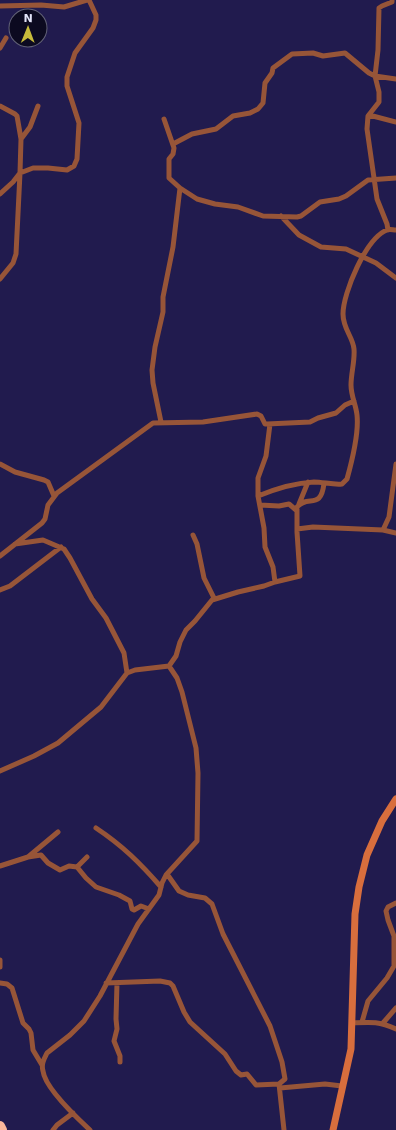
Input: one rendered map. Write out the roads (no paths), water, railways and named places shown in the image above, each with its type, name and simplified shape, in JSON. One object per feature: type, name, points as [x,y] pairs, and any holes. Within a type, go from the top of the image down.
[{"type":"highway","points":[[0,1126],[2,1130]]},
{"type":"main road","points":[[333,1130],[351,1049],[355,914],[359,887],[367,855],[382,821],[396,799]]},
{"type":"street","points":[[0,6],[41,5],[64,7],[88,0],[96,14],[96,20],[93,28],[75,53],[67,77],[67,86],[79,123],[77,159],[74,166],[67,170],[33,168],[20,173],[0,194]]},
{"type":"street","points":[[388,230],[378,202],[367,129],[369,115],[379,102],[379,92],[375,76],[380,8],[392,2],[392,0]]},
{"type":"street","points":[[0,48],[6,38]]},
{"type":"street","points":[[173,144],[192,134],[216,130],[233,116],[250,113],[258,109],[263,103],[265,83],[272,73],[273,68],[292,54],[313,54],[323,56],[345,53],[369,73],[375,76],[396,79]]},
{"type":"street","points":[[0,106],[16,114],[21,139],[16,254],[13,263],[0,279]]},
{"type":"street","points":[[21,139],[30,127],[38,106]]},
{"type":"street","points":[[369,115],[396,122]]},
{"type":"street","points":[[164,119],[173,144],[173,154],[169,159],[169,178],[190,195],[215,204],[238,207],[259,215],[299,217],[320,202],[339,199],[346,196],[364,182],[374,179],[396,178]]},
{"type":"street","points":[[161,422],[153,383],[152,370],[155,347],[163,312],[163,297],[174,247],[180,188]]},
{"type":"street","points":[[281,216],[299,235],[321,247],[346,249],[376,263],[396,278]]},
{"type":"street","points":[[258,496],[308,482],[342,484],[347,478],[357,424],[357,414],[351,385],[354,350],[345,327],[343,310],[349,286],[363,257],[378,236],[388,230],[396,230]]},
{"type":"street","points":[[0,556],[44,521],[48,505],[57,492],[153,423],[193,423],[257,414],[262,416],[265,424],[310,422],[336,413],[345,405],[354,400]]},
{"type":"street","points":[[270,424],[266,456],[258,478],[258,496],[265,547],[273,567],[275,582]]},
{"type":"street","points":[[0,464],[14,472],[48,482],[54,496]]},
{"type":"street","points":[[383,530],[390,517],[396,464]]},
{"type":"street","points":[[170,666],[176,656],[180,642],[186,630],[214,598],[301,575],[296,510],[308,482]]},
{"type":"street","points":[[299,504],[319,498],[323,494],[324,483]]},
{"type":"street","points":[[260,505],[279,506],[289,504],[296,510]]},
{"type":"street","points":[[297,529],[307,527],[383,530],[396,533]]},
{"type":"street","points":[[193,535],[197,544],[204,578],[214,598]]},
{"type":"street","points":[[13,545],[43,540],[61,547],[70,558],[92,600],[106,618],[124,653],[127,674]]},
{"type":"street","points":[[0,590],[10,586],[61,547]]},
{"type":"street","points":[[0,771],[34,756],[58,743],[101,706],[127,674],[134,670],[170,666]]},
{"type":"street","points":[[90,1130],[48,1084],[42,1071],[42,1065],[47,1053],[70,1035],[84,1021],[138,924],[159,895],[167,874],[197,842],[198,764],[196,748],[177,678],[170,666]]},
{"type":"street","points":[[96,828],[117,842],[132,855],[161,887]]},
{"type":"street","points":[[28,857],[58,832]]},
{"type":"street","points":[[0,866],[28,857],[41,855],[48,863],[59,870],[69,866],[77,867],[96,887],[119,895],[130,901],[132,910],[141,906],[149,909]]},
{"type":"street","points":[[77,867],[87,857]]},
{"type":"street","points":[[167,874],[179,891],[188,895],[205,898],[212,904],[223,934],[270,1026],[282,1062],[285,1080],[279,1086]]},
{"type":"street","points":[[362,1022],[368,1001],[395,966],[394,936],[386,911],[388,906],[396,903]]},
{"type":"street","points":[[0,960],[0,967]]},
{"type":"street","points":[[0,978],[2,983],[10,985],[12,988],[22,1023],[31,1033],[33,1050],[42,1065]]},
{"type":"street","points":[[106,983],[160,981],[170,983],[173,986],[190,1022],[225,1054],[236,1071],[241,1075],[247,1074],[256,1085],[279,1086],[322,1084],[342,1086]]},
{"type":"street","points":[[117,983],[117,1029],[114,1041],[120,1056],[120,1062]]},
{"type":"street","points":[[383,1023],[396,1008]]},
{"type":"street","points":[[352,1023],[383,1023],[396,1029]]},
{"type":"street","points":[[279,1086],[284,1130]]},
{"type":"street","points":[[53,1130],[57,1125],[73,1113]]}]
